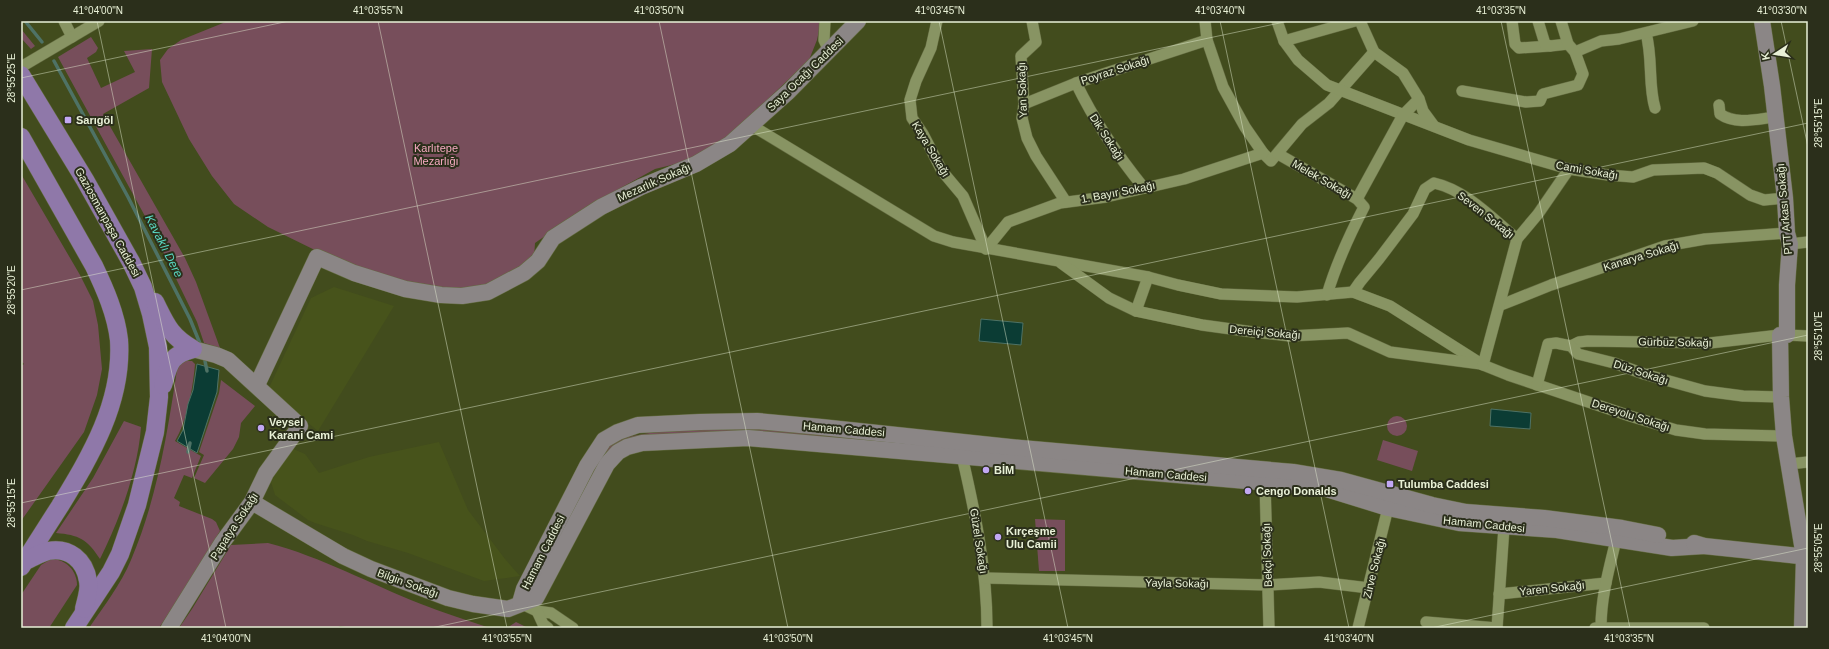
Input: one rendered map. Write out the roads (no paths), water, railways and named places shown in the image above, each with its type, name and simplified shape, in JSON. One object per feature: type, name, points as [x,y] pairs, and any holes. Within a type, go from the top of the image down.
[{"type":"main road","name":"Saya Ocağı Caddesi","points":[[751,125],[788,92],[858,21]]},
{"type":"main road","name":"PTT Arkası Sokağı","points":[[1762,21],[1785,198],[1788,238],[1781,397],[1784,436],[1806,557],[1802,628]]},
{"type":"main road","name":"Gaziosmanpaşa Caddesi","points":[[21,75],[85,180],[131,262],[142,287],[154,327],[158,347],[159,397],[150,452],[137,505],[126,540],[111,572],[79,622]]},
{"type":"main road","name":"Mezarlık Sokağı","points":[[256,385],[316,257],[354,272],[405,289],[441,295],[462,296],[488,292],[524,273],[538,261],[553,238],[574,224],[601,207],[641,187],[715,154],[730,144],[751,125]]},
{"type":"main road","points":[[21,137],[94,266],[104,287],[116,324],[119,346],[115,391],[99,437],[85,465],[23,564]]},
{"type":"main road","points":[[131,262],[154,298],[168,328],[179,341],[192,349],[216,355],[228,360],[256,385]]},
{"type":"main road","points":[[159,397],[170,362],[180,352],[192,349]]},
{"type":"main road","name":"Papatya Sokağı","points":[[169,628],[222,544],[252,502],[266,473],[300,426],[256,385]]},
{"type":"main road","name":"Hamam Caddesi","points":[[520,603],[524,589],[586,466],[604,440],[618,432],[638,426],[700,422],[756,421],[874,431],[925,445],[1266,476],[1320,487],[1388,508],[1452,521],[1505,521],[1622,528],[1669,537],[1704,546],[1806,557]]},
{"type":"main road","name":"Hamam Caddesi","points":[[1266,476],[1314,475],[1341,480],[1432,505],[1505,521],[1672,548],[1704,546]]},
{"type":"main road","name":"Bilgin Sokağı","points":[[252,502],[343,556],[407,584],[448,598],[473,604],[508,609],[520,603]]},
{"type":"main road","points":[[23,564],[49,551],[74,554],[83,563],[89,582],[79,622]]},
{"type":"street","points":[[64,21],[72,37]]},
{"type":"street","points":[[21,67],[99,21]]},
{"type":"street","points":[[825,21],[824,40],[829,51]]},
{"type":"street","name":"Kaya Sokağı","points":[[937,21],[931,48],[916,81],[910,100],[912,118],[923,134],[942,171],[963,196],[986,249]]},
{"type":"street","name":"Yan Sokağı","points":[[1032,21],[1036,42],[1021,56],[1024,104],[1022,118],[1027,138],[1036,156],[1066,202]]},
{"type":"street","points":[[1206,21],[1207,40],[1223,87],[1244,127],[1270,156],[1302,124],[1329,103],[1374,52]]},
{"type":"street","name":"Cami Sokağı","points":[[1277,21],[1284,41],[1298,60],[1326,85],[1468,140],[1568,169],[1608,175],[1633,177],[1653,170],[1704,168],[1717,173],[1750,195],[1764,200],[1785,198]]},
{"type":"street","points":[[1284,41],[1355,21]]},
{"type":"street","points":[[1360,21],[1374,52],[1403,73],[1419,99],[1423,111],[1434,126]]},
{"type":"street","points":[[1512,21],[1515,44],[1522,49],[1550,46],[1572,48],[1601,41],[1619,40],[1693,21]]},
{"type":"street","points":[[1538,21],[1545,44],[1550,46]]},
{"type":"street","points":[[1462,91],[1526,102],[1540,101],[1543,94],[1578,85],[1582,74],[1561,21]]},
{"type":"street","points":[[1646,33],[1650,49],[1651,96],[1655,108]]},
{"type":"street","name":"Poyraz Sokağı","points":[[1024,104],[1076,83],[1207,40]]},
{"type":"street","name":"Dik Sokağı","points":[[1076,83],[1090,111],[1119,158],[1144,188]]},
{"type":"street","points":[[1357,199],[1403,115],[1419,99]]},
{"type":"street","points":[[1719,105],[1720,114],[1727,119],[1748,121],[1775,117]]},
{"type":"street","points":[[751,125],[934,236],[986,249],[1148,277],[1221,294],[1298,297],[1353,292],[1390,306],[1483,365],[1501,306],[1517,239]]},
{"type":"street","name":"1. Bayır Sokağı","points":[[986,249],[1008,222],[1060,203],[1106,197],[1184,179],[1270,156]]},
{"type":"street","name":"Melek Sokağı","points":[[1270,156],[1357,199],[1364,207],[1343,249],[1334,271],[1327,295]]},
{"type":"street","name":"Seven Sokağı","points":[[1353,292],[1413,214],[1425,189],[1434,183],[1447,186],[1465,198],[1517,239],[1538,214],[1568,169]]},
{"type":"street","name":"Kanarya Sokağı","points":[[1501,306],[1551,285],[1665,246],[1705,239],[1788,238],[1808,242]]},
{"type":"street","name":"Dereiçi Sokağı","points":[[1058,261],[1109,298],[1136,311],[1202,325],[1290,336],[1348,333],[1390,352],[1483,365]]},
{"type":"street","points":[[1136,311],[1148,277]]},
{"type":"street","points":[[1784,335],[1808,336]]},
{"type":"street","name":"Gürbüz Sokağı","points":[[1571,346],[1579,342],[1588,341],[1710,343],[1784,335]]},
{"type":"street","name":"Düz Sokağı","points":[[1537,385],[1548,344],[1556,343],[1571,346],[1578,354],[1614,363],[1644,374],[1705,391],[1743,396],[1781,397]]},
{"type":"street","name":"Dereyolu Sokağı","points":[[1483,365],[1537,385],[1676,430],[1705,434],[1784,436]]},
{"type":"street","name":"Güzel Sokağı","points":[[962,448],[978,525],[985,578],[987,628]]},
{"type":"street","points":[[1789,464],[1808,462]]},
{"type":"street","name":"Bekçi Sokağı","points":[[1266,476],[1269,628]]},
{"type":"street","name":"Zirve Sokağı","points":[[1358,628],[1388,508]]},
{"type":"street","points":[[1426,622],[1497,628],[1505,521]]},
{"type":"street","points":[[1616,540],[1598,628],[1704,628]]},
{"type":"street","name":"Yayla Sokağı","points":[[985,578],[1268,585],[1319,582],[1369,588]]},
{"type":"street","name":"Yaren Sokağı","points":[[1499,594],[1606,583]]},
{"type":"street","points":[[520,603],[537,611],[551,613],[573,628]]},
{"type":"street","points":[[537,611],[543,624],[548,628]]},
{"type":"water","points":[[981,319],[1023,323],[1021,345],[979,341]]},
{"type":"water","points":[[197,364],[219,370],[217,392],[197,453],[177,441],[183,430],[188,404],[193,390]]},
{"type":"water","points":[[1491,409],[1531,413],[1530,429],[1490,426]]},
{"type":"waterway","name":"Kavaklı Dere","points":[[25,21],[42,42]]},
{"type":"waterway","name":"Kavaklı Dere","points":[[54,61],[128,197],[190,319],[201,346]]},
{"type":"waterway","name":"Kavaklı Dere","points":[[204,356],[207,371]]},
{"type":"waterway","name":"Kavaklı Dere","points":[[188,452],[190,443]]},
{"type":"place","name":"Sarıgöl","points":[[68,120]]},
{"type":"place","name":"Veysel Karani Cami","points":[[261,428]]},
{"type":"place","name":"BİM","points":[[986,470]]},
{"type":"place","name":"Tulumba Caddesi","points":[[1390,484]]},
{"type":"place","name":"Cengo Donalds","points":[[1248,491]]},
{"type":"place","name":"Kırçeşme Ulu Camii","points":[[998,537]]},
{"type":"park label","name":"Karlıtepe Mezarlığı","points":[[436,154]]}]
